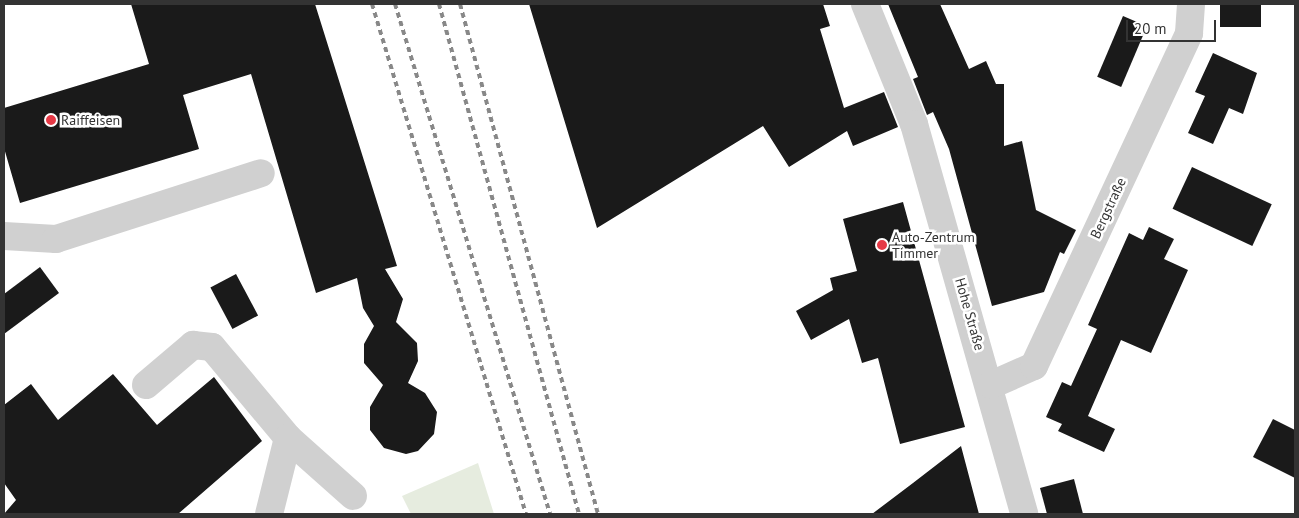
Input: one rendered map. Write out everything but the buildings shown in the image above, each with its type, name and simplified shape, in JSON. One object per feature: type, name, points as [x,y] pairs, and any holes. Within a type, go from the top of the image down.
[{"type":"street","name":"Hohe Straße","points":[[865,4],[914,124],[990,386],[1024,514]]},
{"type":"street","name":"Bergstraße","points":[[990,386],[1034,366],[1189,33],[1190,4]]},
{"type":"street","points":[[4,236],[56,239],[261,173]]},
{"type":"street","points":[[146,385],[193,345],[212,347],[288,438],[353,496]]},
{"type":"street","points":[[269,514],[288,438]]},
{"type":"shaded area","points":[[478,463],[494,514],[411,514],[402,496]]},
{"type":"railway","points":[[372,4],[526,514]]},
{"type":"railway","points":[[395,4],[550,514]]},
{"type":"railway","points":[[439,4],[579,514]]},
{"type":"railway","points":[[460,4],[598,514]]},
{"type":"place","name":"Raiffeisen","points":[[51,120]]},
{"type":"place","name":"Auto-Zentrum Timmer","points":[[882,245]]}]
